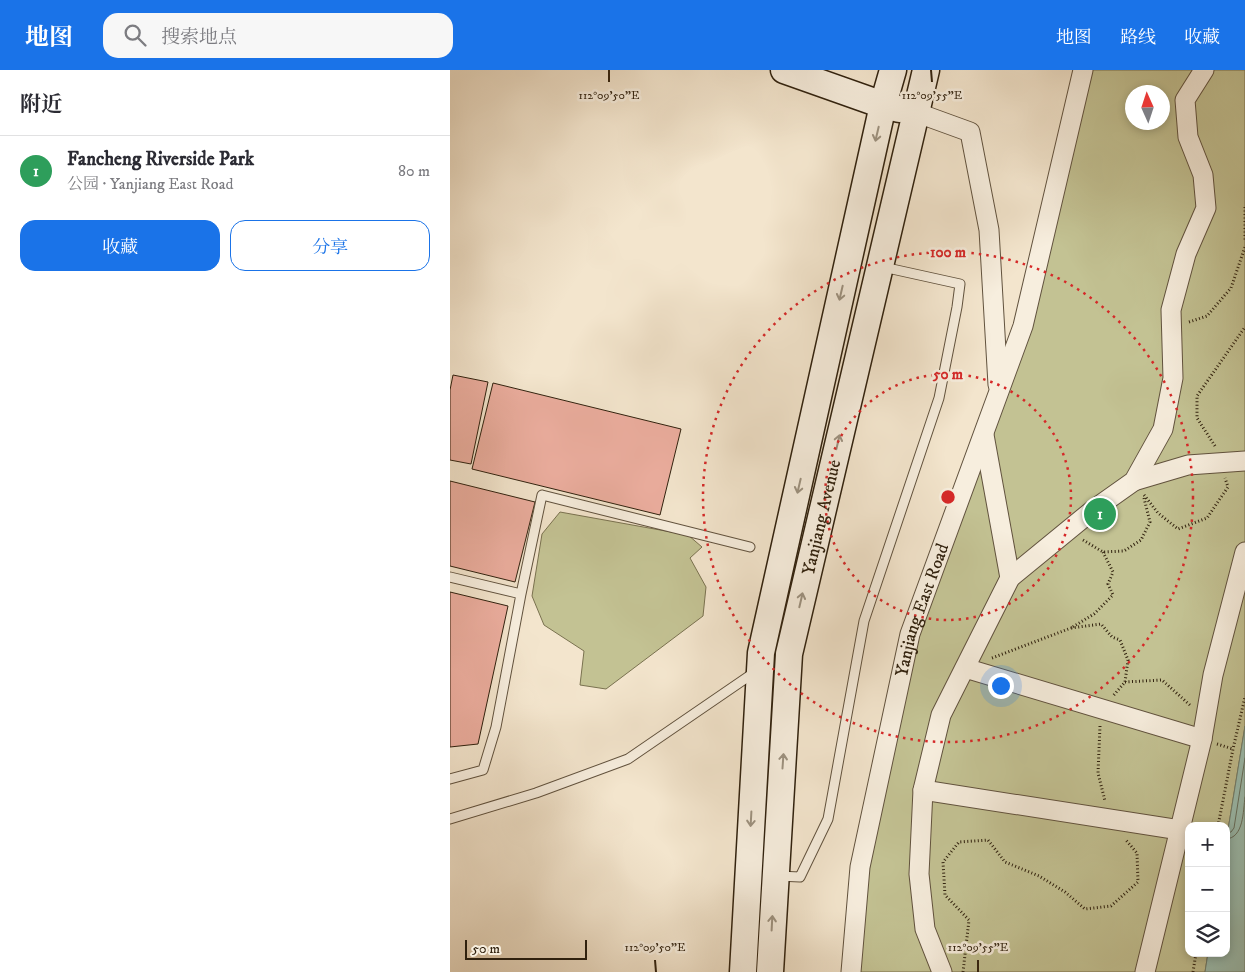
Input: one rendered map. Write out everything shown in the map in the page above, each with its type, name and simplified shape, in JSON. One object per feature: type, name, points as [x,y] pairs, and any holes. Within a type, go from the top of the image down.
[{"type":"main road","points":[[784,70],[883,105],[914,112]]},
{"type":"main road","name":"Yanjiang Avenue","points":[[743,972],[761,653],[883,105],[893,70]]},
{"type":"main road","name":"Yanjiang Avenue","points":[[770,972],[789,654],[914,112],[926,70]]},
{"type":"street","name":"Yanjiang East Road","points":[[851,972],[860,867],[910,634],[1023,326],[1084,70]]},
{"type":"street","points":[[1134,481],[1163,429],[1173,378],[1171,310],[1186,254],[1206,208],[1204,175],[1188,137],[1185,100],[1204,70]]},
{"type":"street","points":[[914,112],[970,132],[989,230],[998,394]]},
{"type":"street","points":[[984,434],[1010,578]]},
{"type":"street","points":[[942,972],[925,929],[918,874],[923,790],[941,715],[1010,578],[1134,481],[1188,465],[1245,461]]},
{"type":"street","points":[[1145,972],[1202,739],[1214,675],[1245,552]]},
{"type":"street","points":[[965,668],[1202,739]]},
{"type":"street","points":[[923,790],[1180,830]]},
{"type":"lane","points":[[775,876],[800,877],[828,819],[864,620],[938,398],[957,307],[960,284],[879,266]]},
{"type":"lane","points":[[450,779],[483,770],[496,727],[520,594],[542,495],[750,547]]},
{"type":"lane","points":[[450,577],[520,594]]},
{"type":"lane","points":[[450,819],[536,793],[628,759],[760,668]]},
{"type":"path","points":[[1245,207],[1245,242]]},
{"type":"path","points":[[1171,328],[1207,316],[1231,288],[1245,248]]},
{"type":"path","points":[[1103,552],[1124,551],[1136,544],[1141,540],[1150,522],[1144,495],[1134,481]]},
{"type":"path","points":[[965,668],[1071,628],[1094,614],[1113,595],[1108,584],[1113,572],[1103,552],[1068,531]]},
{"type":"path","points":[[963,972],[969,920],[945,895],[943,862],[959,842],[988,840],[1005,862],[1039,876],[1065,892],[1085,909],[1111,906],[1138,882],[1137,853],[1110,820],[1098,773],[1098,737],[1102,708],[1125,682],[1128,660],[1120,640],[1112,637],[1100,624],[1071,628]]},
{"type":"path","points":[[1125,682],[1162,680],[1195,710],[1202,739]]},
{"type":"path","points":[[1219,822],[1245,697]]},
{"type":"path","points":[[1193,972],[1195,957]]},
{"type":"shaded area","points":[[1083,70],[1245,70],[1245,726],[1229,822],[1185,822],[1185,957],[1207,957],[1205,972],[851,972],[910,634],[1023,326]]},
{"type":"shaded area","points":[[560,512],[688,535],[702,547],[690,558],[706,587],[703,616],[606,689],[580,685],[584,651],[544,625],[532,596],[542,534]]},
{"type":"water","points":[[1245,726],[1245,972],[1205,972],[1207,957],[1230,957],[1229,822]]},
{"type":"building","points":[[453,375],[488,382],[471,464],[450,460],[450,390]]},
{"type":"building","points":[[493,383],[681,429],[660,515],[472,469]]},
{"type":"building","points":[[450,481],[535,502],[515,582],[450,566]]},
{"type":"building","points":[[450,592],[508,606],[478,744],[450,747]]},
{"type":"place","name":"Fancheng Riverside Park","points":[[1100,514]]}]
